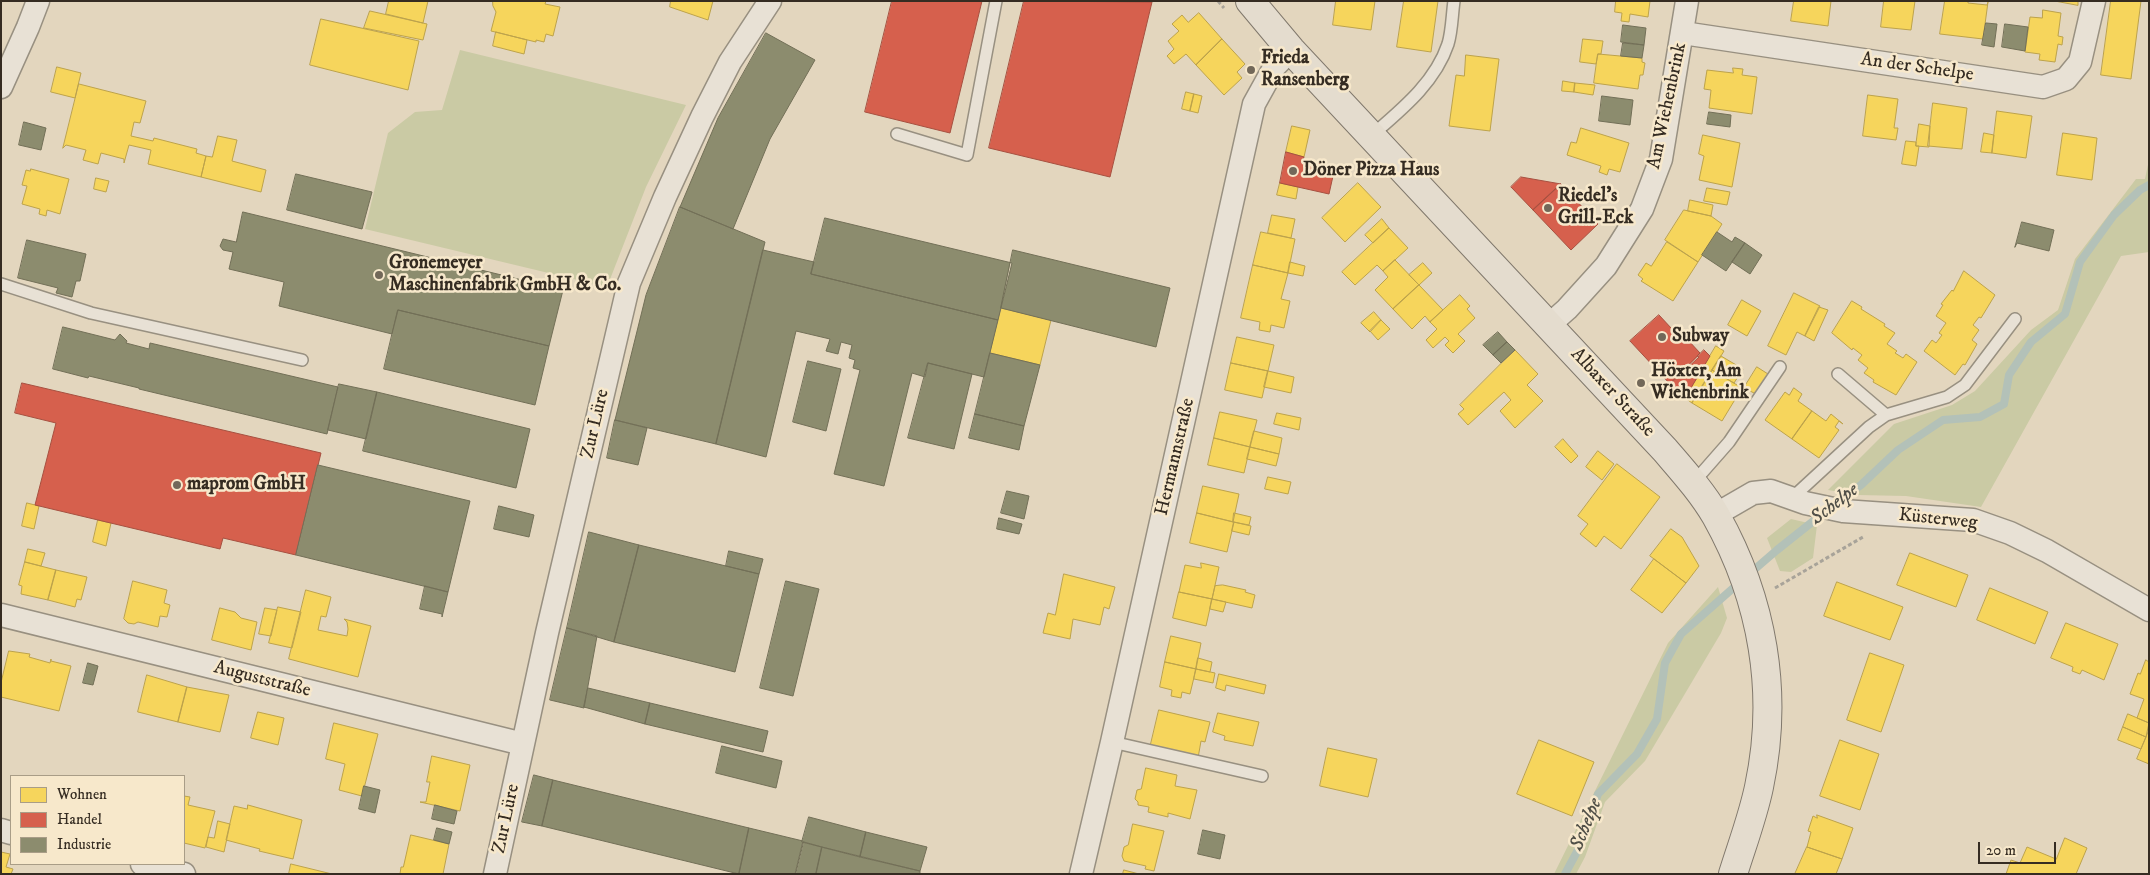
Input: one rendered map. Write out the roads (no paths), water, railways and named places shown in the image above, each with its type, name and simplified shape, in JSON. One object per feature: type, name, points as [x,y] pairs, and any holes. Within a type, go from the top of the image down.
[{"type":"main road","name":"Albaxer Straße","points":[[1250,1],[1291,50],[1549,325],[1693,483],[1715,515],[1740,564],[1762,592],[1764,649],[1769,696],[1767,742],[1759,788],[1732,874]]},
{"type":"street","points":[[1,87],[38,1]]},
{"type":"street","name":"Zur Lüre","points":[[495,874],[549,624],[629,282],[702,117],[730,62],[770,1]]},
{"type":"street","name":"Am Wiehenbrink","points":[[1549,325],[1567,309],[1606,266],[1642,209],[1660,159],[1687,1]]},
{"type":"street","name":"An der Schelpe","points":[[1683,33],[2043,87],[2066,79],[2080,62],[2094,1]]},
{"type":"street","name":"Hermannstraße","points":[[1081,874],[1252,110],[1264,82],[1275,66],[1291,50]]},
{"type":"street","name":"Küsterweg","points":[[1715,515],[1753,493],[1771,491],[1843,511],[1973,520],[2010,533],[2046,550],[2149,610]]},
{"type":"street","name":"Auguststraße","points":[[1,615],[523,744]]},
{"type":"street","points":[[146,865],[184,874]]},
{"type":"lane","points":[[897,134],[967,155],[996,1]]},
{"type":"lane","points":[[1371,136],[1419,92],[1438,65],[1448,42],[1454,1]]},
{"type":"lane","points":[[1,284],[91,313],[302,360]]},
{"type":"lane","points":[[1798,500],[1869,427],[1886,415],[1947,397],[1965,386],[2015,319]]},
{"type":"lane","points":[[1693,483],[1729,442],[1780,367]]},
{"type":"lane","points":[[1838,374],[1886,415]]},
{"type":"lane","points":[[1112,742],[1262,776]]},
{"type":"waterway","name":"Schelpe","points":[[1835,504],[1861,485],[1898,450],[1943,420],[1980,417],[2004,404],[2009,375],[2031,342],[2065,314],[2080,262],[2114,215],[2140,190],[2149,185]]},
{"type":"waterway","name":"Schelpe","points":[[1748,575],[1826,511]]},
{"type":"waterway","name":"Schelpe","points":[[1565,874],[1579,848],[1598,794],[1637,754],[1657,719],[1665,663],[1681,634],[1739,583]]},
{"type":"place","name":"Frieda Ransenberg","points":[[1251,70]]},
{"type":"place","name":"Döner Pizza Haus","points":[[1293,171]]},
{"type":"place","name":"Riedel's Grill-Eck","points":[[1548,208]]},
{"type":"place","name":"Gronemeyer Maschinenfabrik GmbH & Co.","points":[[379,275]]},
{"type":"place","name":"Subway","points":[[1662,337]]},
{"type":"place","name":"Höxter, Am Wiehenbrink","points":[[1641,383]]},
{"type":"place","name":"maprom GmbH","points":[[177,485]]}]
